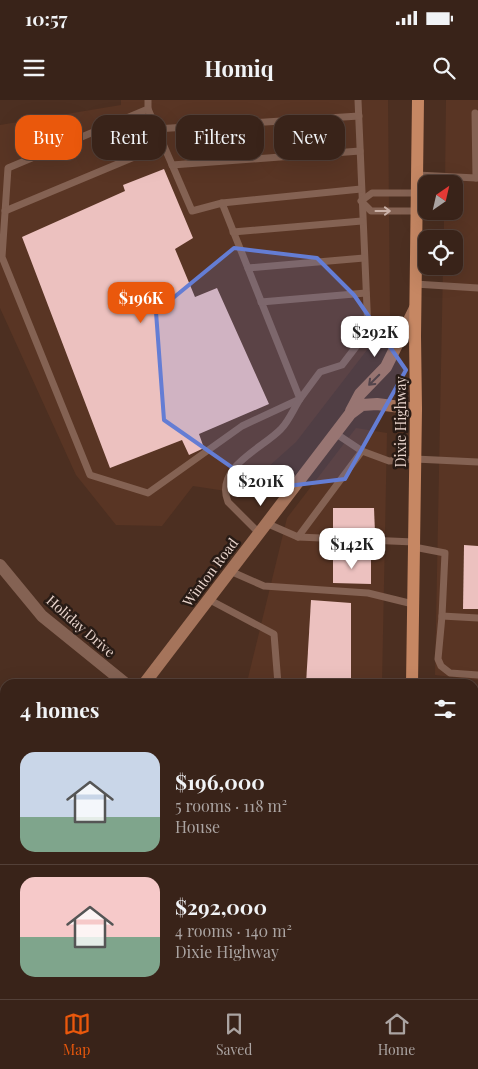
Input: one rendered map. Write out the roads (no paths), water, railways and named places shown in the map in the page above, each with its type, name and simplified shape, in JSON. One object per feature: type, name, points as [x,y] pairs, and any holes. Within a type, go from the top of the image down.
[{"type":"main road","name":"Dixie Highway","points":[[412,679],[418,100]]},
{"type":"street","points":[[350,414],[360,394],[386,367],[415,308]]},
{"type":"street","name":"Winton Road","points":[[148,679],[350,414],[362,405],[377,404],[416,409]]},
{"type":"street","name":"Holiday Drive","points":[[0,565],[42,616],[120,679]]},
{"type":"lane","points":[[148,100],[150,115]]},
{"type":"lane","points":[[358,100],[368,331],[342,365],[320,372],[282,428],[230,472],[225,488],[226,497],[228,502],[262,528],[298,537],[414,545],[445,553],[438,659],[441,666],[450,673],[478,675]]},
{"type":"lane","points":[[148,109],[8,168],[2,257],[90,476],[148,493],[242,426],[300,399]]},
{"type":"lane","points":[[417,175],[477,178],[475,114]]},
{"type":"lane","points":[[166,128],[359,116]]},
{"type":"lane","points":[[166,151],[192,211],[222,203],[361,189]]},
{"type":"lane","points":[[172,165],[360,151]]},
{"type":"lane","points":[[5,210],[129,160]]},
{"type":"lane","points":[[362,201],[372,192],[417,194]]},
{"type":"lane","points":[[362,201],[371,211],[417,211]]},
{"type":"lane","points":[[222,203],[300,399]]},
{"type":"lane","points":[[234,232],[362,221]]},
{"type":"lane","points":[[248,268],[364,258]]},
{"type":"lane","points":[[415,284],[478,288]]},
{"type":"lane","points":[[261,302],[366,293]]},
{"type":"lane","points":[[335,433],[362,451],[389,461],[415,459],[478,462]]},
{"type":"lane","points":[[298,537],[362,451]]},
{"type":"lane","points":[[230,571],[264,586],[368,593],[413,604]]},
{"type":"lane","points":[[208,599],[274,634],[278,679]]},
{"type":"lane","points":[[442,616],[478,618]]}]
